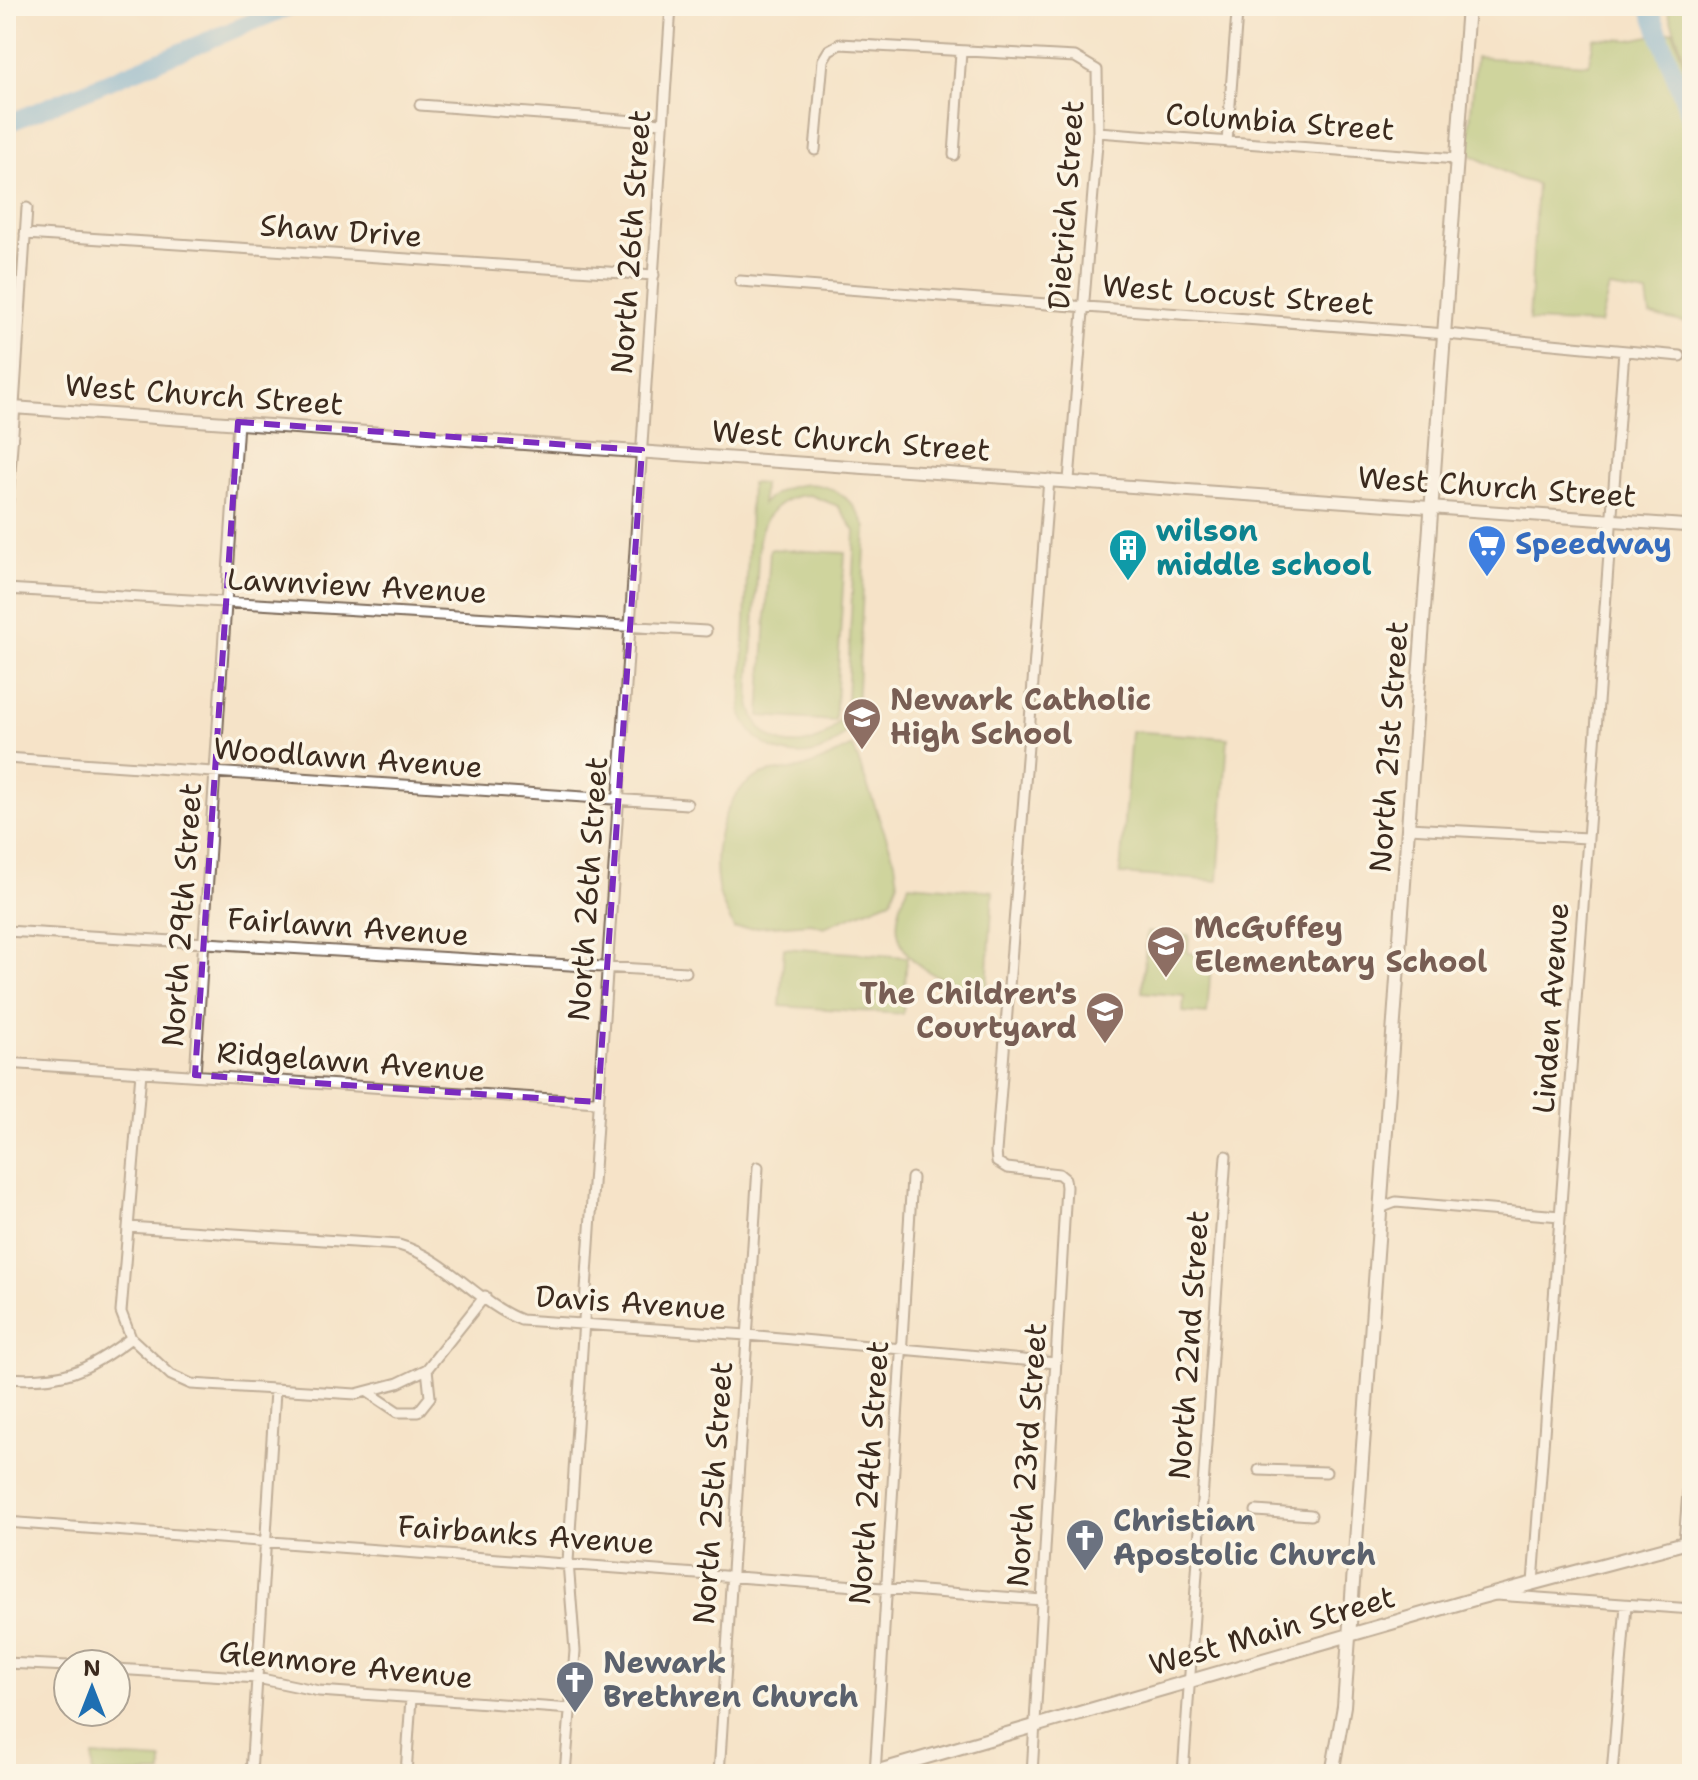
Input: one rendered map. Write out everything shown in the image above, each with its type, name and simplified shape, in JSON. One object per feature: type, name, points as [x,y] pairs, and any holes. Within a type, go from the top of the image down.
[{"type":"main road","name":"North 21st Street","points":[[1332,1774],[1344,1706],[1434,506],[1468,6]]},
{"type":"main road","name":"West Main Street","points":[[873,1773],[1490,1595],[1688,1542]]},
{"type":"street","name":"North 26th Street","points":[[565,1774],[575,1651],[568,1562],[671,6]]},
{"type":"street","points":[[1227,142],[1237,13]]},
{"type":"street","name":"Dietrich Street","points":[[815,150],[823,60],[832,48],[847,43],[1063,56],[1087,62],[1099,74],[1098,132],[1069,480]]},
{"type":"street","points":[[954,155],[961,52]]},
{"type":"street","points":[[420,105],[662,123]]},
{"type":"street","name":"Columbia Street","points":[[1098,132],[1457,159]]},
{"type":"street","points":[[6,511],[10,406],[27,208]]},
{"type":"street","name":"Shaw Drive","points":[[25,234],[654,275]]},
{"type":"street","name":"West Locust Street","points":[[740,281],[1446,334],[1680,356]]},
{"type":"street","name":"Linden Avenue","points":[[1533,1583],[1624,351]]},
{"type":"street","name":"West Church Street","points":[[10,406],[1692,526]]},
{"type":"street","name":"North 29th Street","points":[[195,1075],[238,422]]},
{"type":"street","name":"North 23rd Street","points":[[1032,1774],[1066,1187],[1065,1179],[1059,1174],[1007,1168],[997,1162],[1005,1010],[1049,479]]},
{"type":"street","name":"Lawnview Avenue","points":[[6,589],[706,631]]},
{"type":"street","name":"Woodlawn Avenue","points":[[6,758],[687,804]]},
{"type":"street","points":[[1409,828],[1587,838]]},
{"type":"street","name":"Fairlawn Avenue","points":[[6,931],[686,972]]},
{"type":"street","name":"Ridgelawn Avenue","points":[[6,1063],[598,1102]]},
{"type":"street","name":"North 29th Street","points":[[131,1338],[121,1312],[141,1072]]},
{"type":"street","name":"North 22nd Street","points":[[1183,1774],[1226,1156]]},
{"type":"street","name":"North 25th Street","points":[[719,1774],[758,1167]]},
{"type":"street","name":"North 24th Street","points":[[873,1773],[912,1178]]},
{"type":"street","points":[[1380,1208],[1396,1202],[1560,1216]]},
{"type":"street","name":"Davis Avenue","points":[[128,1227],[399,1245],[439,1262],[507,1315],[521,1320],[747,1335],[1056,1363]]},
{"type":"street","points":[[6,1378],[34,1380],[70,1375],[101,1362],[131,1338],[171,1375],[191,1384],[275,1391],[368,1392],[427,1369],[485,1296]]},
{"type":"street","points":[[368,1392],[398,1412],[418,1412],[430,1397],[427,1369]]},
{"type":"street","points":[[251,1774],[275,1391]]},
{"type":"street","points":[[1688,1542],[1692,1440]]},
{"type":"street","points":[[1259,1470],[1326,1472]]},
{"type":"street","points":[[1256,1511],[1311,1515]]},
{"type":"street","name":"Fairbanks Avenue","points":[[6,1522],[1042,1600]]},
{"type":"street","points":[[1490,1595],[1692,1609]]},
{"type":"street","points":[[1612,1774],[1626,1605]]},
{"type":"street","points":[[6,1663],[52,1665]]},
{"type":"street","name":"Glenmore Avenue","points":[[132,1670],[257,1678],[319,1691],[571,1709]]},
{"type":"street","points":[[406,1774],[411,1698]]},
{"type":"highlighted area","points":[[238,422],[642,450],[598,1102],[195,1075]]},
{"type":"green space","points":[[1666,6],[1692,6],[1692,79]]},
{"type":"green space","points":[[1673,31],[1692,87],[1692,324],[1650,315],[1647,294],[1609,288],[1600,324],[1529,321],[1537,184],[1518,179],[1467,153],[1476,57],[1589,64],[1594,38],[1630,40]]},
{"type":"green space","points":[[751,483],[763,484],[762,504],[776,493],[806,484],[835,491],[848,500],[866,528],[857,709],[848,729],[835,743],[818,752],[800,755],[782,752],[765,744],[751,731],[741,712]],"holes":[[[810,495],[838,506],[855,531],[847,699],[842,716],[832,729],[818,739],[803,744],[788,744],[773,739],[761,728],[751,704],[761,530],[776,507],[791,498]]]},
{"type":"green space","points":[[770,549],[845,553],[835,721],[760,716]]},
{"type":"green space","points":[[1131,731],[1228,738],[1218,881],[1120,874]]},
{"type":"green space","points":[[853,746],[895,861],[898,882],[891,900],[824,927],[811,923],[734,929],[719,893],[716,858],[721,827],[734,799],[743,787],[760,775],[803,768]]},
{"type":"green space","points":[[909,884],[993,891],[987,988],[946,980],[910,957],[902,946],[897,926]]},
{"type":"green space","points":[[1147,932],[1189,935],[1188,953],[1212,955],[1207,1014],[1183,1012],[1184,996],[1142,992]]},
{"type":"green space","points":[[784,948],[907,957],[903,1014],[780,1006]]},
{"type":"green space","points":[[93,1756],[162,1760],[162,1774],[92,1774]]},
{"type":"waterway","points":[[6,124],[291,6]]},
{"type":"waterway","points":[[1649,6],[1692,122]]},
{"type":"place","name":"Speedway","points":[[1487,578]]},
{"type":"place","name":"wilson middle school","points":[[1128,582]]},
{"type":"place","name":"Newark Catholic High School","points":[[862,751]]},
{"type":"place","name":"McGuffey Elementary School","points":[[1166,979]]},
{"type":"place","name":"The Children's Courtyard","points":[[1105,1045]]},
{"type":"place","name":"Christian Apostolic Church","points":[[1085,1572]]},
{"type":"place","name":"Newark Brethren Church","points":[[575,1714]]}]
